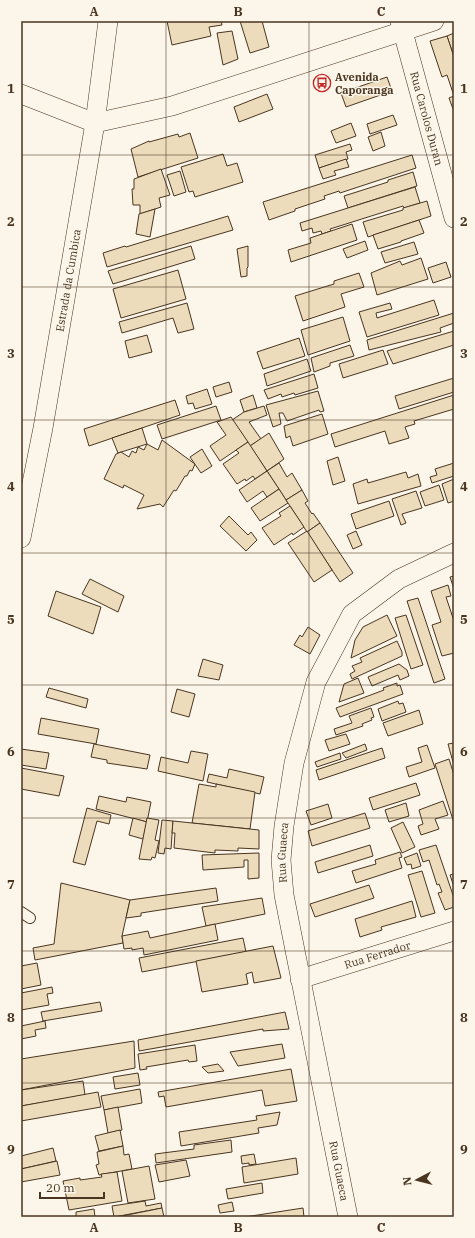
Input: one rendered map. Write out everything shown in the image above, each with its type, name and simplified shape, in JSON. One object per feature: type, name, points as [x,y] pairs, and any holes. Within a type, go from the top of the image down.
[{"type":"street","name":"Estrada da Cumbica","points":[[21,538],[43,428],[95,123],[108,21]]},
{"type":"street","points":[[21,94],[95,123],[172,106],[401,26],[434,21]]},
{"type":"street","name":"Rua Carolos Duran","points":[[401,26],[454,217]]},
{"type":"street","name":"Rua Guaeca","points":[[348,1217],[284,895],[281,860],[284,826],[294,763],[316,682],[352,614],[400,578],[454,553]]},
{"type":"street","name":"Rua Ferrador","points":[[300,979],[454,931]]},
{"type":"lane","points":[[21,912],[30,918]]},
{"type":"building","points":[[167,21],[221,21],[222,25],[209,27],[211,36],[172,45]]},
{"type":"building","points":[[240,21],[262,21],[269,47],[250,53]]},
{"type":"building","points":[[232,31],[238,59],[223,65],[217,33]]},
{"type":"building","points":[[454,33],[454,57],[447,36]]},
{"type":"building","points":[[447,36],[454,57],[454,96],[447,75],[442,77],[430,41]]},
{"type":"building","points":[[387,77],[392,91],[346,107],[341,93]]},
{"type":"building","points":[[267,94],[273,109],[239,122],[234,107]]},
{"type":"building","points":[[454,96],[454,109],[453,109],[449,98]]},
{"type":"building","points":[[393,115],[397,125],[370,134],[367,124]]},
{"type":"building","points":[[351,123],[356,136],[336,143],[331,131]]},
{"type":"building","points":[[381,132],[385,146],[373,151],[368,137]]},
{"type":"building","points":[[190,133],[198,158],[138,177],[131,149],[149,141],[178,134],[179,137]]},
{"type":"building","points":[[350,144],[352,150],[346,152],[348,159],[319,168],[315,155]]},
{"type":"building","points":[[223,154],[227,166],[237,163],[243,182],[195,197],[193,191],[189,192],[181,167]]},
{"type":"building","points":[[412,155],[416,168],[340,193],[339,191],[324,196],[325,199],[269,220],[263,202]]},
{"type":"building","points":[[346,159],[349,167],[334,171],[336,175],[323,179],[319,168]]},
{"type":"building","points":[[161,169],[170,195],[159,198],[161,207],[140,214],[140,205],[133,205],[132,189],[134,189],[134,179]]},
{"type":"building","points":[[180,171],[186,192],[174,196],[167,175]]},
{"type":"building","points":[[413,172],[417,186],[348,208],[344,196],[388,182],[388,180]]},
{"type":"building","points":[[415,187],[420,203],[404,208],[403,206],[330,229],[331,231],[322,234],[321,231],[313,233],[312,228],[302,231],[300,223]]},
{"type":"building","points":[[427,201],[431,216],[368,237],[363,222]]},
{"type":"building","points":[[155,209],[150,237],[136,234],[139,214]]},
{"type":"building","points":[[228,216],[233,230],[107,267],[103,253]]},
{"type":"building","points":[[419,220],[424,233],[378,249],[373,235]]},
{"type":"building","points":[[352,224],[357,240],[291,262],[288,250],[311,243],[310,238]]},
{"type":"building","points":[[365,241],[368,250],[347,258],[343,249]]},
{"type":"building","points":[[414,242],[418,254],[385,263],[381,252]]},
{"type":"building","points":[[191,246],[195,259],[113,284],[108,271]]},
{"type":"building","points":[[248,246],[247,276],[241,277],[237,249]]},
{"type":"building","points":[[421,258],[428,279],[377,295],[371,273],[400,261],[402,265]]},
{"type":"building","points":[[446,262],[451,277],[433,283],[428,268]]},
{"type":"building","points":[[178,270],[186,299],[121,318],[113,289]]},
{"type":"building","points":[[359,273],[364,287],[341,294],[345,307],[303,321],[295,296],[334,284],[334,281]]},
{"type":"building","points":[[434,300],[439,315],[367,337],[359,312],[390,303],[392,309],[376,313],[377,318]]},
{"type":"building","points":[[187,303],[194,329],[178,333],[173,318],[122,333],[119,322]]},
{"type":"building","points":[[454,313],[454,323],[440,328],[441,332],[369,350],[367,340]]},
{"type":"building","points":[[343,317],[350,341],[308,355],[301,330]]},
{"type":"building","points":[[454,331],[454,345],[393,364],[387,351]]},
{"type":"building","points":[[147,335],[152,352],[129,358],[125,341]]},
{"type":"building","points":[[299,338],[305,356],[263,369],[257,352]]},
{"type":"building","points":[[350,345],[354,356],[330,363],[330,366],[314,372],[311,358]]},
{"type":"building","points":[[383,350],[388,364],[343,378],[339,364]]},
{"type":"building","points":[[307,359],[311,371],[267,386],[264,374]]},
{"type":"building","points":[[314,374],[318,388],[295,395],[294,393],[282,397],[281,394],[268,399],[264,390]]},
{"type":"building","points":[[454,378],[454,392],[399,409],[395,396]]},
{"type":"building","points":[[229,382],[232,392],[216,397],[213,387]]},
{"type":"building","points":[[207,389],[212,404],[195,409],[193,403],[188,404],[186,396]]},
{"type":"building","points":[[318,391],[324,411],[320,412],[319,410],[287,421],[283,413],[279,413],[281,424],[273,427],[266,405]]},
{"type":"building","points":[[253,395],[257,408],[244,412],[240,400]]},
{"type":"building","points":[[454,395],[454,409],[414,421],[415,424],[405,427],[409,438],[389,444],[385,431],[335,447],[331,434]]},
{"type":"building","points":[[175,400],[180,415],[89,446],[84,429]]},
{"type":"building","points":[[216,406],[221,420],[162,439],[157,425]]},
{"type":"building","points":[[264,406],[267,415],[249,422],[261,439],[250,446],[232,420],[244,412]]},
{"type":"building","points":[[322,414],[328,434],[293,446],[290,436],[286,438],[284,426]]},
{"type":"building","points":[[231,417],[248,442],[220,461],[210,446],[226,435],[217,422]]},
{"type":"building","points":[[142,428],[147,444],[118,453],[112,438]]},
{"type":"building","points":[[269,433],[284,459],[267,471],[250,446]]},
{"type":"building","points":[[162,440],[195,464],[192,471],[190,470],[187,476],[185,476],[176,491],[174,490],[163,507],[160,504],[137,509],[144,495],[124,485],[123,488],[104,479],[116,454],[121,452],[129,457],[132,451],[136,453],[138,447],[144,450],[147,444],[158,450]]},
{"type":"building","points":[[248,442],[267,471],[255,479],[253,476],[246,481],[245,479],[237,484],[223,464],[239,453],[236,450]]},
{"type":"building","points":[[202,449],[212,466],[201,473],[190,457]]},
{"type":"building","points":[[338,457],[345,481],[333,485],[327,461]]},
{"type":"building","points":[[279,463],[287,477],[292,473],[302,490],[286,500],[267,471]]},
{"type":"building","points":[[454,463],[454,476],[432,483],[430,477],[437,475],[435,469]]},
{"type":"building","points":[[267,471],[279,489],[267,497],[263,491],[247,502],[239,490]]},
{"type":"building","points":[[406,472],[408,478],[418,474],[421,486],[358,504],[353,484],[367,479],[368,483]]},
{"type":"building","points":[[454,479],[454,501],[448,503],[442,484]]},
{"type":"building","points":[[439,485],[444,500],[425,506],[420,492]]},
{"type":"building","points":[[279,489],[288,503],[260,521],[251,508]]},
{"type":"building","points":[[302,490],[308,501],[305,503],[320,523],[307,532],[286,500]]},
{"type":"building","points":[[416,491],[422,508],[402,514],[406,523],[401,525],[392,499]]},
{"type":"building","points":[[389,501],[394,516],[356,529],[351,514]]},
{"type":"building","points":[[290,506],[304,527],[293,535],[292,533],[274,545],[262,528],[281,516],[279,513]]},
{"type":"building","points":[[229,516],[248,535],[251,532],[257,540],[246,551],[220,526]]},
{"type":"building","points":[[320,523],[353,573],[340,582],[307,532]]},
{"type":"building","points":[[307,531],[332,570],[314,582],[288,543]]},
{"type":"building","points":[[356,531],[362,545],[353,549],[347,535]]},
{"type":"building","points":[[454,576],[454,589],[450,577]]},
{"type":"building","points":[[90,579],[124,596],[118,612],[82,594]]},
{"type":"building","points":[[448,585],[451,596],[446,597],[454,621],[454,653],[442,656],[432,625],[441,622],[431,591]]},
{"type":"building","points":[[56,591],[101,607],[93,634],[48,616]]},
{"type":"building","points":[[418,598],[445,679],[434,683],[407,601]]},
{"type":"building","points":[[387,615],[397,636],[351,658],[355,640],[363,627]]},
{"type":"building","points":[[406,615],[423,665],[411,669],[395,618]]},
{"type":"building","points":[[308,627],[320,635],[310,654],[294,645],[300,635],[302,637]]},
{"type":"building","points":[[397,641],[402,652],[402,656],[352,679],[350,674],[355,671],[352,666],[362,662],[360,658]]},
{"type":"building","points":[[203,659],[223,665],[219,680],[198,676]]},
{"type":"building","points":[[399,664],[407,670],[409,676],[400,680],[398,675],[372,686],[368,677]]},
{"type":"building","points":[[358,678],[364,693],[339,702],[344,684]]},
{"type":"building","points":[[397,683],[397,686],[400,685],[403,694],[340,717],[336,708],[384,690],[383,688]]},
{"type":"building","points":[[49,688],[88,699],[86,708],[46,697]]},
{"type":"building","points":[[177,689],[195,694],[189,717],[171,712]]},
{"type":"building","points":[[398,701],[399,704],[403,703],[406,712],[382,721],[378,709]]},
{"type":"building","points":[[371,708],[374,717],[371,718],[372,720],[362,724],[363,726],[336,735],[334,729],[352,723],[349,716]]},
{"type":"building","points":[[419,710],[423,724],[388,736],[383,723]]},
{"type":"building","points":[[41,718],[99,729],[96,744],[38,734]]},
{"type":"building","points":[[346,734],[350,744],[329,751],[325,740]]},
{"type":"building","points":[[454,743],[454,762],[453,762],[448,744]]},
{"type":"building","points":[[94,744],[150,755],[147,769],[107,763],[107,760],[91,757]]},
{"type":"building","points":[[365,744],[367,750],[346,758],[342,753]]},
{"type":"building","points":[[427,745],[435,768],[409,777],[406,767],[422,762],[418,748]]},
{"type":"building","points":[[382,748],[385,758],[319,780],[316,770]]},
{"type":"building","points":[[21,749],[49,753],[46,769],[21,765]]},
{"type":"building","points":[[191,751],[208,754],[203,781],[158,771],[161,757],[188,763]]},
{"type":"building","points":[[340,753],[341,759],[317,767],[315,762]]},
{"type":"building","points":[[449,759],[454,775],[454,823],[435,764]]},
{"type":"building","points":[[21,768],[64,776],[59,796],[21,789]]},
{"type":"building","points":[[229,769],[264,777],[260,794],[207,782],[209,774],[227,778]]},
{"type":"building","points":[[416,783],[420,795],[373,810],[369,798]]},
{"type":"building","points":[[199,784],[216,787],[216,784],[255,792],[250,829],[192,823]]},
{"type":"building","points":[[99,796],[126,802],[127,797],[151,802],[147,822],[96,809]]},
{"type":"building","points":[[443,801],[448,815],[435,819],[439,829],[421,835],[418,826],[423,824],[419,810]]},
{"type":"building","points":[[406,803],[409,816],[389,822],[385,810]]},
{"type":"building","points":[[328,804],[332,818],[311,825],[306,811]]},
{"type":"building","points":[[87,808],[111,815],[109,824],[97,821],[85,865],[73,862]]},
{"type":"building","points":[[365,813],[370,828],[312,846],[308,831]]},
{"type":"building","points":[[133,818],[147,822],[143,839],[129,835]]},
{"type":"building","points":[[147,818],[159,820],[155,840],[159,841],[155,858],[152,857],[151,860],[139,859]]},
{"type":"building","points":[[162,820],[173,821],[171,849],[165,848],[164,854],[158,853]]},
{"type":"building","points":[[173,821],[259,830],[259,849],[238,848],[238,851],[215,850],[215,853],[174,848],[175,833],[172,833]]},
{"type":"building","points":[[403,822],[415,847],[402,853],[391,828]]},
{"type":"building","points":[[370,845],[373,856],[318,873],[315,862]]},
{"type":"building","points":[[436,845],[454,898],[454,907],[445,910],[438,893],[442,892],[439,884],[437,885],[429,860],[423,862],[419,850]]},
{"type":"building","points":[[400,852],[402,857],[399,858],[402,868],[356,883],[352,871],[376,864],[375,860]]},
{"type":"building","points":[[259,853],[259,878],[248,879],[248,860],[244,860],[244,867],[203,870],[202,855]]},
{"type":"building","points":[[417,853],[421,866],[412,869],[411,864],[407,865],[404,858]]},
{"type":"building","points":[[422,871],[435,913],[421,917],[408,875]]},
{"type":"building","points":[[454,874],[454,887],[450,875]]},
{"type":"building","points":[[61,883],[130,900],[122,936],[123,943],[35,960],[33,948],[54,944]]},
{"type":"building","points":[[369,885],[374,898],[315,917],[310,904]]},
{"type":"building","points":[[216,888],[218,901],[141,913],[141,916],[126,918],[130,900]]},
{"type":"building","points":[[262,898],[265,914],[206,926],[202,907]]},
{"type":"building","points":[[412,901],[416,917],[381,927],[382,930],[360,937],[355,919]]},
{"type":"building","points":[[215,924],[218,940],[144,955],[143,948],[132,950],[132,948],[124,949],[122,936],[148,931],[150,938]]},
{"type":"building","points":[[243,938],[246,952],[142,972],[139,958]]},
{"type":"building","points":[[273,946],[281,978],[254,983],[252,972],[246,974],[248,984],[202,992],[196,961]]},
{"type":"building","points":[[37,963],[41,985],[21,989],[21,966]]},
{"type":"building","points":[[52,987],[53,993],[47,994],[49,1005],[21,1010],[21,993]]},
{"type":"building","points":[[100,1002],[102,1011],[43,1021],[41,1012]]},
{"type":"building","points":[[285,1012],[289,1029],[263,1031],[263,1029],[139,1051],[138,1040]]},
{"type":"building","points":[[45,1021],[46,1028],[35,1030],[36,1036],[21,1039],[21,1026]]},
{"type":"building","points":[[134,1041],[135,1068],[21,1090],[21,1059]]},
{"type":"building","points":[[282,1044],[285,1058],[238,1066],[230,1052]]},
{"type":"building","points":[[195,1045],[197,1061],[189,1062],[188,1060],[146,1067],[147,1069],[140,1070],[138,1054]]},
{"type":"building","points":[[218,1064],[224,1071],[208,1073],[202,1067]]},
{"type":"building","points":[[291,1069],[297,1101],[265,1106],[262,1090],[166,1107],[164,1096],[159,1097],[158,1092]]},
{"type":"building","points":[[138,1073],[140,1085],[115,1089],[113,1077]]},
{"type":"building","points":[[83,1081],[85,1095],[21,1106],[21,1090]]},
{"type":"building","points":[[140,1089],[142,1103],[104,1110],[101,1096]]},
{"type":"building","points":[[98,1092],[101,1107],[21,1121],[21,1106]]},
{"type":"building","points":[[118,1107],[122,1130],[108,1133],[104,1110]]},
{"type":"building","points":[[280,1112],[277,1125],[258,1128],[259,1133],[181,1146],[179,1132],[257,1120],[256,1116]]},
{"type":"building","points":[[120,1130],[123,1146],[99,1151],[95,1136]]},
{"type":"building","points":[[231,1140],[232,1152],[156,1163],[155,1154],[194,1149],[194,1145]]},
{"type":"building","points":[[123,1146],[124,1155],[129,1154],[132,1169],[99,1175],[96,1165],[99,1164],[97,1152]]},
{"type":"building","points":[[53,1148],[56,1161],[21,1169],[21,1156]]},
{"type":"building","points":[[254,1154],[256,1164],[242,1164],[241,1156]]},
{"type":"building","points":[[296,1158],[298,1174],[244,1183],[242,1167]]},
{"type":"building","points":[[186,1160],[190,1176],[159,1182],[155,1165]]},
{"type":"building","points":[[57,1161],[60,1175],[21,1182],[21,1169]]},
{"type":"building","points":[[149,1166],[155,1199],[128,1203],[122,1171]]},
{"type":"building","points":[[117,1172],[122,1201],[69,1210],[63,1181],[80,1178],[80,1180],[102,1177],[101,1174]]},
{"type":"building","points":[[262,1183],[263,1193],[228,1199],[226,1189]]},
{"type":"building","points":[[145,1201],[146,1206],[161,1203],[162,1208],[114,1217],[112,1206]]},
{"type":"building","points":[[232,1202],[234,1211],[220,1213],[218,1205]]},
{"type":"building","points":[[162,1208],[164,1217],[122,1217],[122,1216]]},
{"type":"building","points":[[303,1208],[304,1217],[245,1217]]},
{"type":"building","points":[[94,1209],[95,1217],[76,1217],[76,1212]]},
{"type":"place","name":"Avenida Caporanga","points":[[322,83]]}]
